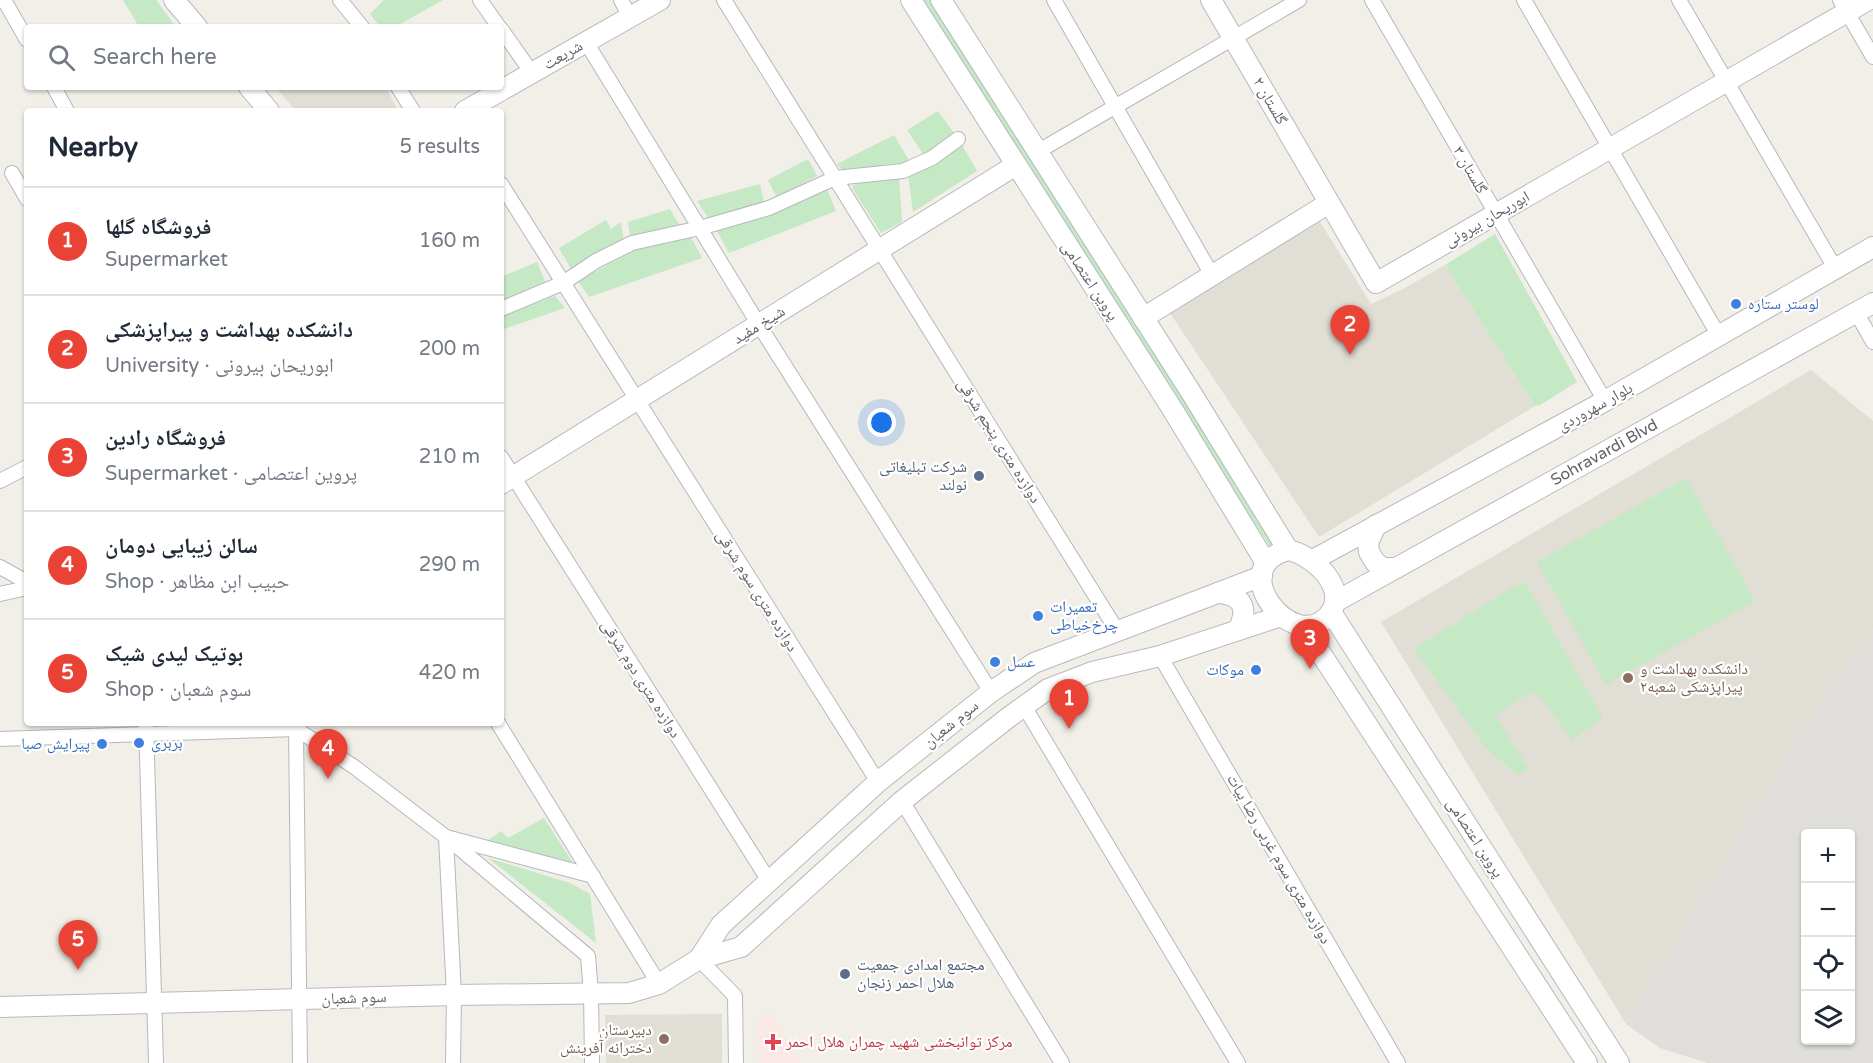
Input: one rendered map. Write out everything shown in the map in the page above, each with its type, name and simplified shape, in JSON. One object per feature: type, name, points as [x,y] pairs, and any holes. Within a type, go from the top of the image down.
[{"type":"main road","points":[[174,0],[194,24]]},
{"type":"main road","name":"شریعت","points":[[504,89],[586,42],[625,8],[660,0]]},
{"type":"main road","name":"پروین اعتصامی","points":[[911,0],[1171,407],[1264,570]]},
{"type":"main road","name":"پروین اعتصامی","points":[[941,0],[1288,550]]},
{"type":"main road","name":"گلستان ۲","points":[[1211,0],[1329,203]]},
{"type":"main road","name":"ابوریحان بیرونی","points":[[1329,203],[1376,283],[1727,82],[1843,6],[1868,0]]},
{"type":"main road","points":[[252,90],[266,108]]},
{"type":"main road","name":"شریعت","points":[[470,108],[502,90]]},
{"type":"main road","name":"شیخ مفید","points":[[507,480],[1016,165]]},
{"type":"main road","points":[[1143,318],[1329,203]]},
{"type":"main road","name":"بلوار سهروردی","points":[[1313,560],[1605,402],[1873,247]]},
{"type":"main road","name":"Sohravardi Blvd","points":[[1333,607],[1396,568],[1873,303]]},
{"type":"main road","points":[[1376,525],[1368,543],[1369,552],[1375,562],[1383,568],[1396,568]]},
{"type":"main road","points":[[1288,550],[1300,552],[1313,560],[1330,581],[1334,591],[1333,607],[1323,621],[1303,626],[1281,616],[1270,605],[1262,590],[1264,570],[1277,553],[1288,550]]},
{"type":"main road","name":"سوم شعبان","points":[[699,959],[721,925],[770,880],[878,782],[991,692],[1034,663],[1219,593],[1264,570]]},
{"type":"main road","points":[[1219,593],[1235,596],[1241,603],[1244,611],[1238,630]]},
{"type":"main road","name":"پروین اعتصامی","points":[[1333,607],[1619,1063]]},
{"type":"main road","name":"سوم شعبان","points":[[0,1007],[454,995],[628,993],[659,984],[699,959],[741,947],[902,801],[1048,689],[1092,672],[1160,656],[1281,616]]},
{"type":"main road","name":"پروین اعتصامی","points":[[1303,626],[1587,1063]]},
{"type":"street","points":[[4,0],[24,35]]},
{"type":"street","points":[[340,0],[360,24]]},
{"type":"street","points":[[480,0],[497,24]]},
{"type":"street","name":"دوازده متری پنجم شرقی","points":[[724,0],[1118,632]]},
{"type":"street","points":[[1054,0],[1212,275]]},
{"type":"street","points":[[1038,152],[1299,0]]},
{"type":"street","name":"گلستان ۳","points":[[1372,0],[1605,402]]},
{"type":"street","points":[[1524,0],[1719,336]]},
{"type":"street","points":[[1679,0],[1835,268]]},
{"type":"street","points":[[1843,6],[1873,57]]},
{"type":"street","points":[[504,34],[532,73]]},
{"type":"street","points":[[586,42],[759,325],[991,692]]},
{"type":"street","points":[[56,90],[66,108]]},
{"type":"street","points":[[400,90],[411,108]]},
{"type":"street","points":[[504,308],[563,283],[596,261],[632,243],[700,228],[769,208],[835,178],[903,171],[932,158],[958,140]]},
{"type":"street","points":[[12,172],[24,194]]},
{"type":"street","name":"دوازده متری سوم شرقی","points":[[504,189],[878,782]]},
{"type":"street","points":[[1856,312],[1873,342]]},
{"type":"street","points":[[0,481],[24,468]]},
{"type":"street","name":"دوازده متری دوم شرقی","points":[[507,480],[770,880]]},
{"type":"street","points":[[0,567],[24,580]]},
{"type":"street","points":[[0,594],[24,589]]},
{"type":"street","name":"دوازده متری سوم غربی رضا بیات","points":[[1160,656],[1398,1063]]},
{"type":"street","points":[[1024,706],[1238,1063]]},
{"type":"street","points":[[0,739],[146,729],[257,726]]},
{"type":"street","points":[[294,726],[300,1063]]},
{"type":"street","points":[[295,726],[353,766],[446,837],[588,956],[592,1063]]},
{"type":"street","points":[[500,726],[659,984]]},
{"type":"street","points":[[146,729],[156,1063]]},
{"type":"street","points":[[902,801],[1062,1063]]},
{"type":"street","points":[[446,837],[593,876]]},
{"type":"street","points":[[446,837],[454,995],[453,1063]]},
{"type":"street","points":[[699,959],[735,996],[736,1063]]},
{"type":"shaded area","points":[[278,90],[388,90],[396,108],[293,108]]},
{"type":"shaded area","points":[[1314,212],[1371,304],[1445,265],[1535,406],[1319,537],[1164,304]]},
{"type":"shaded area","name":"دانشکده بهداشت و پیراپزشکى شعبه۲","points":[[1811,370],[1873,421],[1873,630],[1807,725],[1626,1024],[1381,622]]},
{"type":"shaded area","points":[[1873,630],[1873,1063],[1707,1063],[1660,1048],[1626,1024],[1807,725]]},
{"type":"shaded area","name":"مرکز توانبخشی شهید چمران هلال احمر","points":[[770,1012],[800,1063],[759,1063],[758,1020]]},
{"type":"shaded area","name":"دبیرستان دخترانه آفرینش","points":[[722,1014],[722,1063],[606,1063],[605,1015]]},
{"type":"green space","points":[[123,0],[156,0],[174,24],[137,24]]},
{"type":"green space","points":[[384,0],[443,0],[400,24],[378,24],[370,14]]},
{"type":"green space","points":[[920,0],[931,0],[1282,549],[1274,553]]},
{"type":"green space","points":[[938,111],[954,133],[943,144],[923,154],[907,130]]},
{"type":"green space","points":[[894,135],[910,162],[845,173],[837,164]]},
{"type":"green space","points":[[962,145],[977,171],[913,212],[908,175],[935,165]]},
{"type":"green space","points":[[808,159],[817,176],[777,198],[768,180]]},
{"type":"green space","points":[[899,176],[902,222],[881,233],[853,189],[853,185]]},
{"type":"green space","points":[[760,184],[764,202],[710,221],[697,201]]},
{"type":"green space","points":[[826,187],[836,211],[729,253],[717,231],[772,213]]},
{"type":"green space","points":[[670,209],[681,228],[630,237],[628,222]]},
{"type":"green space","points":[[606,220],[611,229],[621,222],[624,242],[572,271],[559,248]]},
{"type":"green space","points":[[1495,234],[1577,382],[1540,405],[1535,406],[1445,265]]},
{"type":"green space","points":[[691,237],[702,258],[589,297],[578,281],[645,245]]},
{"type":"green space","points":[[537,262],[546,284],[504,302],[504,276]]},
{"type":"green space","points":[[555,296],[565,308],[504,329],[504,315]]},
{"type":"green space","points":[[1686,478],[1755,601],[1606,685],[1537,562]]},
{"type":"green space","points":[[1525,582],[1603,718],[1572,740],[1541,698],[1531,692],[1495,715],[1529,769],[1518,775],[1486,748],[1414,649],[1516,585]]},
{"type":"green space","points":[[544,818],[573,863],[484,843],[501,831],[508,838]]},
{"type":"green space","points":[[488,858],[570,883],[590,894],[596,943]]},
{"type":"place","name":"لوستر ستاره","points":[[1736,304]]},
{"type":"place","name":"دانشکده بهداشت و پیراپزشکی","points":[[1350,355]]},
{"type":"place","name":"شرکت تبلیغاتی نولند","points":[[979,476]]},
{"type":"place","name":"تعمیرات چرخ‌خیاطی","points":[[1038,616]]},
{"type":"place","name":"عسل","points":[[995,662]]},
{"type":"place","name":"فروشگاه رادین","points":[[1310,669]]},
{"type":"place","name":"موکات","points":[[1256,670]]},
{"type":"place","name":"دانشکده بهداشت و پیراپزشکى شعبه۲","points":[[1628,678]]},
{"type":"place","name":"فروشگاه گلها","points":[[1069,729]]},
{"type":"place","name":"بربری","points":[[139,743]]},
{"type":"place","name":"پیرایش صبا","points":[[102,744]]},
{"type":"place","name":"سالن زیبایی دومان","points":[[328,779]]},
{"type":"place","name":"بوتیک لیدی شیک","points":[[78,970]]},
{"type":"place","name":"مجتمع امدادی جمعیت هلال احمر زنجان","points":[[845,974]]},
{"type":"place","name":"دبیرستان دخترانه آفرینش","points":[[664,1039]]},
{"type":"place","name":"مرکز توانبخشی شهید چمران هلال احمر","points":[[773,1042]]}]
